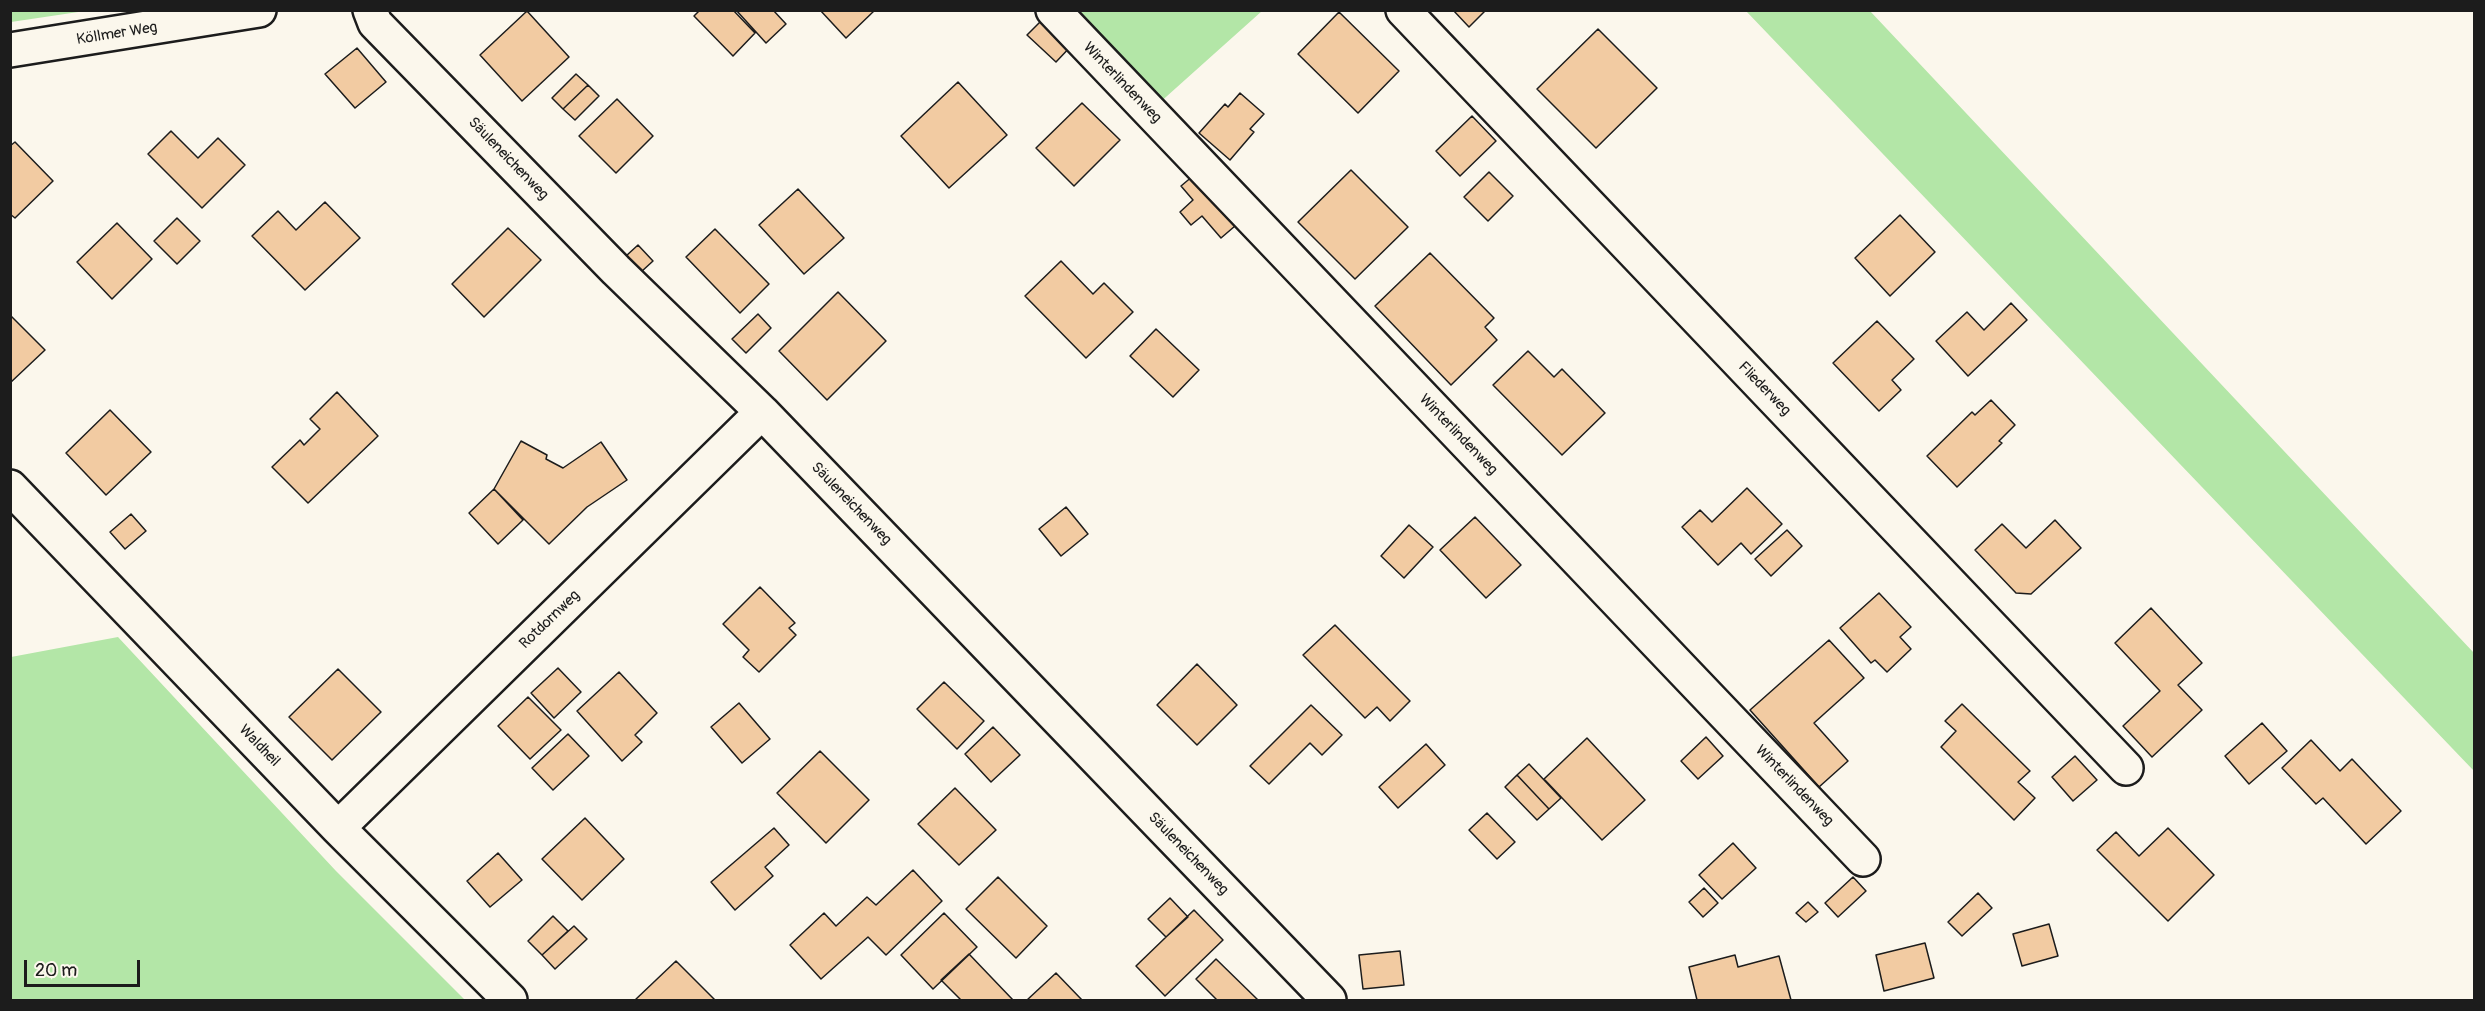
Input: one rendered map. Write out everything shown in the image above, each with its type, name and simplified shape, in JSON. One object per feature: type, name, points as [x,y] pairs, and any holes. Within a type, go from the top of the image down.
[{"type":"street","name":"Köllmer Weg","points":[[10,51],[259,10]]},
{"type":"street","name":"Säuleneichenweg","points":[[370,10],[375,23],[383,32],[608,261],[762,412],[1329,1000]]},
{"type":"street","name":"Winterlindenweg","points":[[1053,10],[1863,859]]},
{"type":"street","name":"Fliederweg","points":[[1403,10],[2126,768]]},
{"type":"street","name":"Rotdornweg","points":[[338,828],[762,412]]},
{"type":"street","name":"Waldheil","points":[[10,487],[338,828],[510,1000]]},
{"type":"green space","points":[[11,10],[85,10],[85,11],[11,22]]},
{"type":"green space","points":[[1068,11],[1262,11],[1157,105]]},
{"type":"green space","points":[[1746,11],[1870,11],[2474,653],[2474,771]]},
{"type":"green space","points":[[118,637],[336,871],[465,1000],[11,1000],[11,657]]},
{"type":"building","points":[[700,10],[733,10],[755,33],[733,56],[694,16]]},
{"type":"building","points":[[736,10],[773,10],[786,24],[766,43]]},
{"type":"building","points":[[820,10],[875,10],[846,38]]},
{"type":"building","points":[[1453,10],[1486,10],[1469,27]]},
{"type":"building","points":[[527,11],[569,57],[522,101],[480,55]]},
{"type":"building","points":[[1339,12],[1399,71],[1358,113],[1298,54]]},
{"type":"building","points":[[1045,17],[1073,44],[1056,62],[1027,35]]},
{"type":"building","points":[[1598,29],[1657,88],[1596,148],[1537,89]]},
{"type":"building","points":[[357,48],[386,82],[355,108],[325,74]]},
{"type":"building","points":[[576,74],[588,85],[563,109],[552,98]]},
{"type":"building","points":[[958,82],[1007,135],[949,188],[901,136]]},
{"type":"building","points":[[588,85],[599,96],[575,120],[563,109]]},
{"type":"building","points":[[1240,93],[1264,114],[1250,129],[1254,132],[1230,160],[1199,133],[1225,104],[1228,107]]},
{"type":"building","points":[[617,99],[653,136],[616,173],[579,136]]},
{"type":"building","points":[[1082,103],[1120,140],[1074,186],[1036,148]]},
{"type":"building","points":[[1472,116],[1496,141],[1460,176],[1436,151]]},
{"type":"building","points":[[171,131],[198,158],[218,138],[245,165],[202,208],[148,154]]},
{"type":"building","points":[[15,142],[53,181],[15,218],[10,214],[10,146]]},
{"type":"building","points":[[1200,170],[1242,220],[1221,238],[1202,216],[1191,225],[1180,212],[1193,200],[1181,186]]},
{"type":"building","points":[[1351,170],[1408,227],[1355,279],[1298,222]]},
{"type":"building","points":[[1489,172],[1513,196],[1488,221],[1464,197]]},
{"type":"building","points":[[798,189],[844,238],[804,274],[759,225]]},
{"type":"building","points":[[325,202],[360,238],[305,290],[252,236],[278,211],[296,230]]},
{"type":"building","points":[[1900,215],[1935,252],[1890,296],[1855,258]]},
{"type":"building","points":[[177,218],[200,241],[177,264],[154,241]]},
{"type":"building","points":[[117,223],[152,259],[112,299],[77,262]]},
{"type":"building","points":[[508,228],[541,260],[484,317],[452,284]]},
{"type":"building","points":[[715,229],[769,284],[740,313],[686,257]]},
{"type":"building","points":[[638,245],[653,261],[641,272],[626,256]]},
{"type":"building","points":[[1430,253],[1494,318],[1485,327],[1497,340],[1451,385],[1375,306]]},
{"type":"building","points":[[1061,261],[1093,294],[1104,283],[1133,312],[1086,358],[1025,296]]},
{"type":"building","points":[[838,292],[886,341],[827,400],[779,351]]},
{"type":"building","points":[[2011,303],[2027,320],[1968,376],[1936,341],[1967,312],[1984,330]]},
{"type":"building","points":[[758,314],[771,328],[746,353],[732,339]]},
{"type":"building","points":[[10,315],[45,350],[10,383]]},
{"type":"building","points":[[1877,321],[1914,359],[1892,380],[1901,390],[1879,411],[1833,363]]},
{"type":"building","points":[[1156,329],[1199,370],[1173,397],[1130,356]]},
{"type":"building","points":[[1528,351],[1554,377],[1562,369],[1605,413],[1562,455],[1493,385]]},
{"type":"building","points":[[337,392],[378,436],[308,503],[272,467],[300,440],[304,445],[320,429],[310,419]]},
{"type":"building","points":[[1991,400],[2015,425],[1999,441],[2002,443],[1957,487],[1927,456],[1972,412],[1975,415]]},
{"type":"building","points":[[110,410],[151,452],[106,495],[66,453]]},
{"type":"building","points":[[521,441],[547,455],[546,459],[563,468],[601,442],[627,480],[587,507],[549,544],[494,489]]},
{"type":"building","points":[[1747,488],[1782,524],[1751,554],[1741,543],[1718,565],[1682,527],[1700,510],[1712,522]]},
{"type":"building","points":[[494,489],[523,520],[498,544],[469,513]]},
{"type":"building","points":[[1066,507],[1088,534],[1061,556],[1039,529]]},
{"type":"building","points":[[131,514],[146,531],[125,549],[110,532]]},
{"type":"building","points":[[1475,517],[1521,565],[1486,598],[1440,550]]},
{"type":"building","points":[[2055,520],[2081,548],[2031,594],[2016,593],[1975,550],[2002,524],[2026,548]]},
{"type":"building","points":[[1409,525],[1433,547],[1404,578],[1381,556]]},
{"type":"building","points":[[1787,530],[1802,546],[1771,576],[1755,559]]},
{"type":"building","points":[[760,587],[795,623],[789,628],[796,635],[759,672],[743,657],[749,650],[723,624]]},
{"type":"building","points":[[1879,593],[1911,627],[1900,637],[1911,649],[1887,672],[1875,660],[1871,663],[1840,628]]},
{"type":"building","points":[[2151,608],[2202,663],[2178,685],[2202,710],[2152,757],[2123,726],[2160,691],[2115,643]]},
{"type":"building","points":[[1335,625],[1410,701],[1390,721],[1377,707],[1365,718],[1303,655]]},
{"type":"building","points":[[1829,640],[1864,678],[1814,723],[1848,761],[1819,787],[1750,710]]},
{"type":"building","points":[[1197,664],[1237,705],[1197,745],[1157,705]]},
{"type":"building","points":[[558,668],[581,692],[554,718],[531,693]]},
{"type":"building","points":[[338,669],[381,712],[332,760],[289,717]]},
{"type":"building","points":[[619,672],[657,713],[635,735],[642,742],[622,761],[577,711]]},
{"type":"building","points":[[944,682],[984,721],[957,749],[917,709]]},
{"type":"building","points":[[528,697],[561,730],[530,759],[498,726]]},
{"type":"building","points":[[739,703],[770,739],[742,763],[711,727]]},
{"type":"building","points":[[1962,704],[2030,771],[2018,782],[2035,798],[2014,820],[1941,747],[1956,731],[1945,721]]},
{"type":"building","points":[[1311,705],[1342,735],[1322,755],[1310,743],[1269,784],[1250,766]]},
{"type":"building","points":[[2262,723],[2287,751],[2249,784],[2225,756]]},
{"type":"building","points":[[993,727],[1020,755],[991,782],[965,754]]},
{"type":"building","points":[[568,734],[589,756],[553,790],[532,768]]},
{"type":"building","points":[[1706,737],[1723,756],[1698,779],[1681,761]]},
{"type":"building","points":[[1587,738],[1645,800],[1602,840],[1544,779]]},
{"type":"building","points":[[2311,740],[2340,771],[2352,759],[2401,811],[2366,844],[2323,798],[2316,804],[2282,768]]},
{"type":"building","points":[[1426,744],[1445,765],[1398,808],[1379,787]]},
{"type":"building","points":[[820,751],[869,800],[826,843],[777,793]]},
{"type":"building","points":[[2075,756],[2097,780],[2073,801],[2052,777]]},
{"type":"building","points":[[1529,764],[1561,798],[1549,809],[1517,775]]},
{"type":"building","points":[[1517,775],[1549,809],[1537,820],[1505,787]]},
{"type":"building","points":[[955,788],[996,830],[959,865],[918,824]]},
{"type":"building","points":[[1487,813],[1515,842],[1497,859],[1469,830]]},
{"type":"building","points":[[585,818],[624,859],[582,900],[542,859]]},
{"type":"building","points":[[774,828],[789,845],[765,867],[773,876],[735,910],[711,882]]},
{"type":"building","points":[[2168,828],[2214,875],[2168,921],[2097,850],[2116,832],[2139,856]]},
{"type":"building","points":[[1733,843],[1756,868],[1722,899],[1699,875]]},
{"type":"building","points":[[498,853],[522,880],[490,907],[467,881]]},
{"type":"building","points":[[913,870],[942,901],[886,955],[868,937],[821,979],[790,945],[824,913],[836,926],[867,897],[876,905]]},
{"type":"building","points":[[998,877],[1047,926],[1016,958],[966,909]]},
{"type":"building","points":[[1853,877],[1866,891],[1838,917],[1825,903]]},
{"type":"building","points":[[1704,888],[1718,903],[1703,917],[1689,902]]},
{"type":"building","points":[[1978,893],[1992,908],[1962,936],[1948,922]]},
{"type":"building","points":[[1170,898],[1188,917],[1166,937],[1148,919]]},
{"type":"building","points":[[1808,902],[1818,912],[1806,922],[1796,913]]},
{"type":"building","points":[[1194,910],[1223,940],[1165,996],[1136,966]]},
{"type":"building","points":[[944,913],[977,947],[933,989],[901,955]]},
{"type":"building","points":[[553,916],[568,931],[542,955],[528,941]]},
{"type":"building","points":[[2049,924],[2058,956],[2022,966],[2013,934]]},
{"type":"building","points":[[574,926],[587,939],[555,969],[542,955]]},
{"type":"building","points":[[1925,943],[1934,978],[1884,991],[1876,955]]},
{"type":"building","points":[[1400,951],[1404,985],[1363,989],[1359,955]]},
{"type":"building","points":[[969,954],[1013,1000],[961,1000],[941,980]]},
{"type":"building","points":[[1735,955],[1738,967],[1779,956],[1791,1000],[1697,1000],[1689,967]]},
{"type":"building","points":[[1216,959],[1258,1000],[1217,1000],[1196,979]]},
{"type":"building","points":[[676,961],[715,1000],[635,1000]]},
{"type":"building","points":[[1056,973],[1082,1000],[1027,1000]]}]
